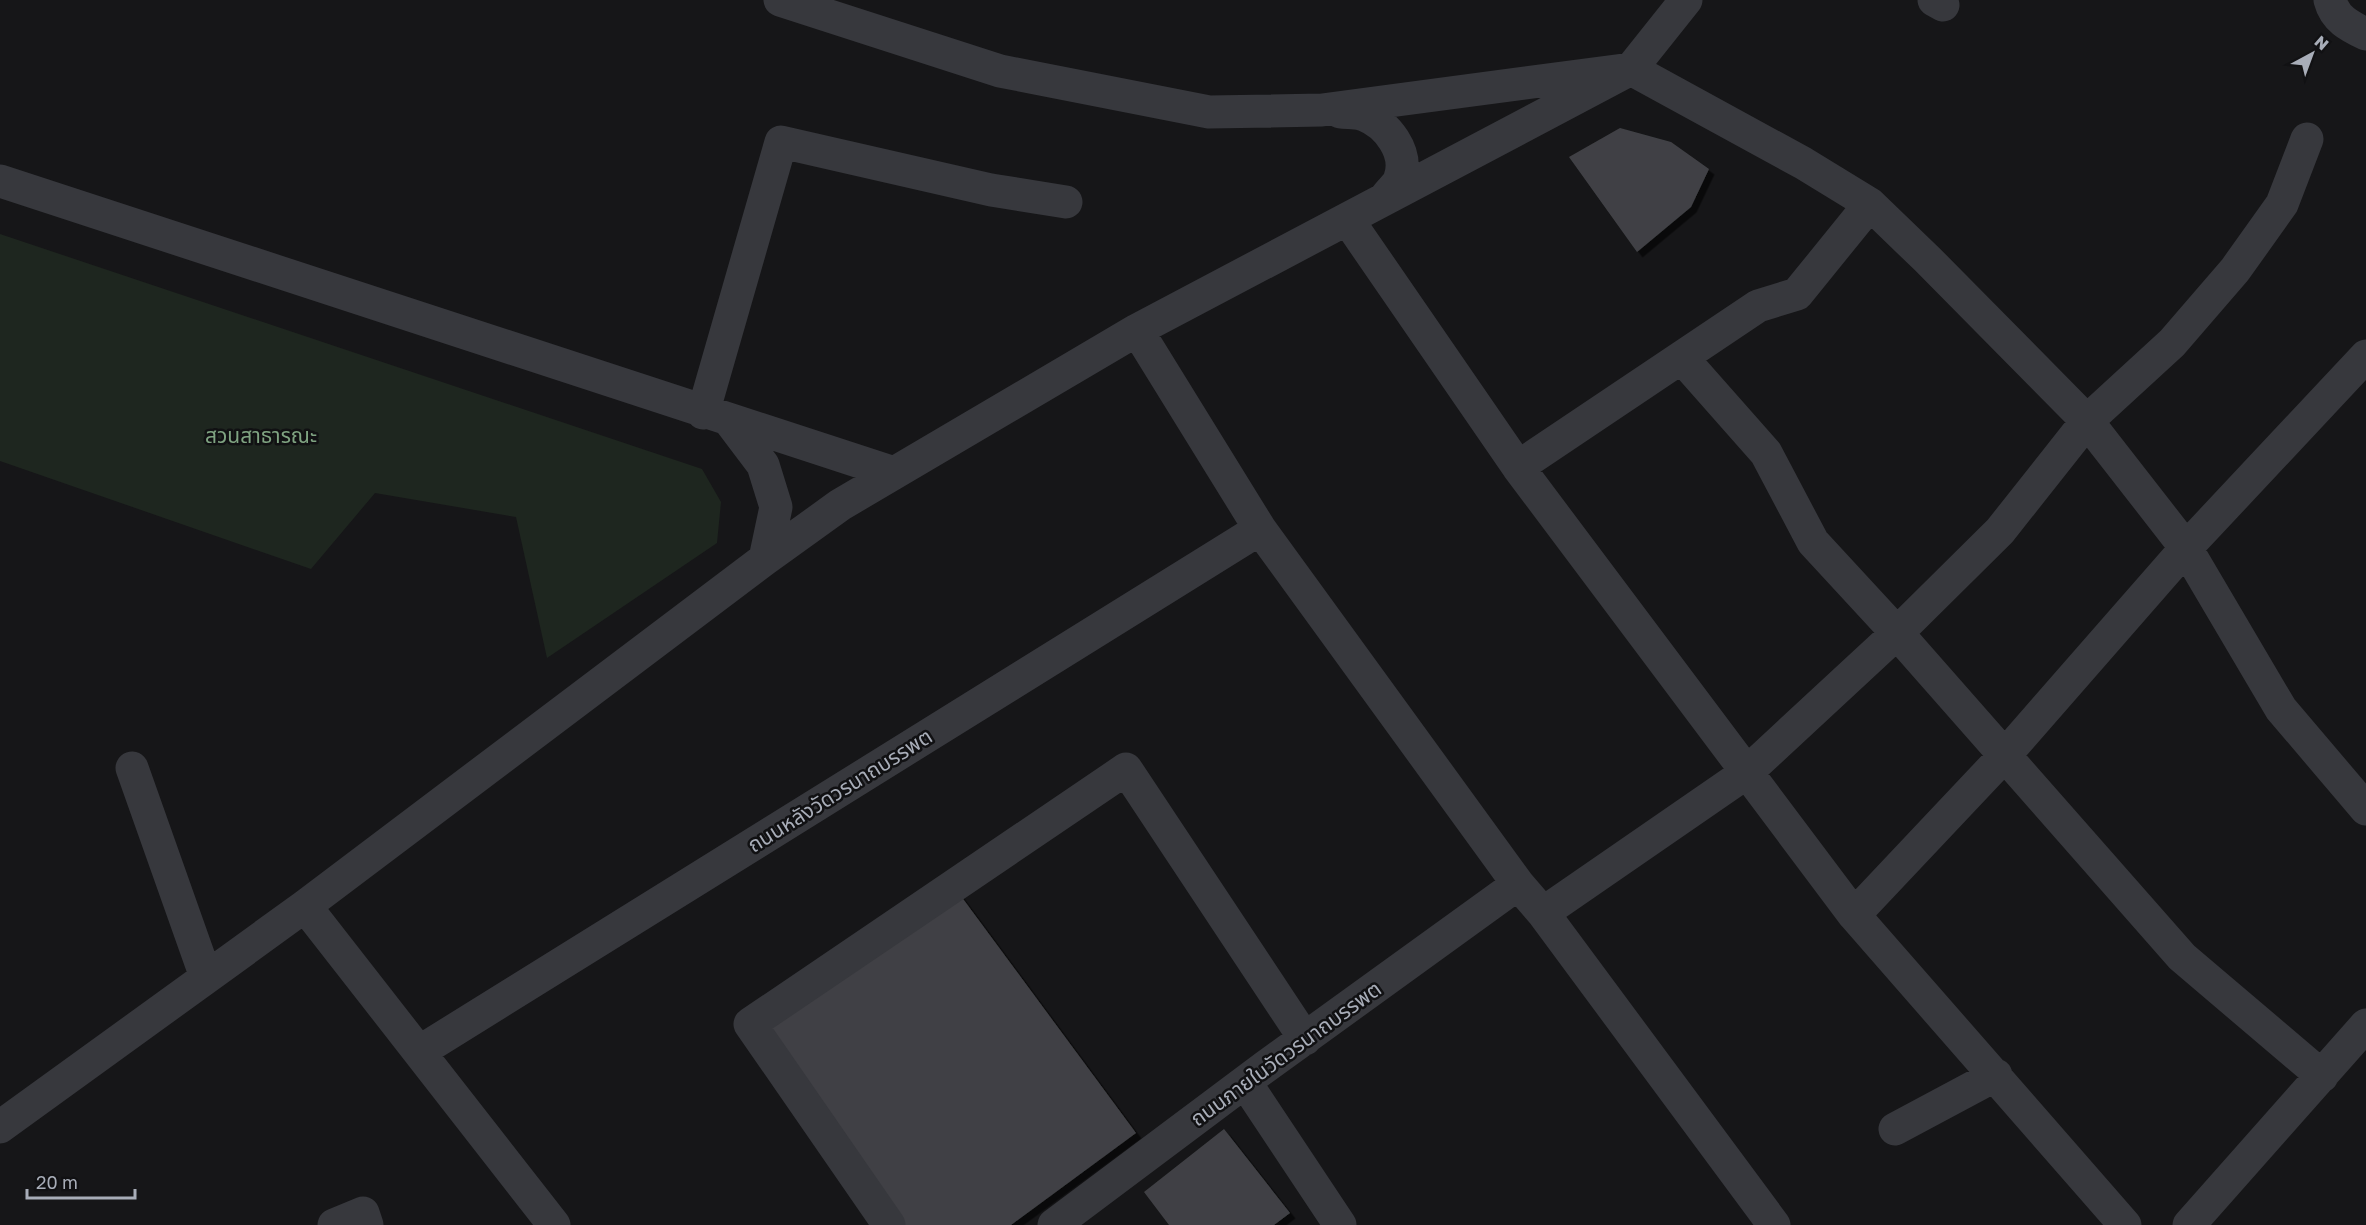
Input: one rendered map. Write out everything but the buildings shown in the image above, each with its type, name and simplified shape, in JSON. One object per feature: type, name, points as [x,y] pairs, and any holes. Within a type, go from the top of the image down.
[{"type":"street","points":[[780,0],[1000,71],[1209,112],[1322,110],[1631,69],[1803,163],[1870,204],[2087,421],[2186,548],[2281,709],[2366,809]]},
{"type":"street","points":[[0,1127],[305,906],[765,559],[840,506],[1137,330],[1631,69],[1686,0]]},
{"type":"street","points":[[2330,0],[2333,12],[2348,26],[2366,34]]},
{"type":"street","points":[[1322,110],[1363,114],[1386,128],[1396,145],[1402,164],[1400,180],[1386,197]]},
{"type":"street","points":[[1543,913],[1746,773],[1898,633],[2000,531],[2087,421],[2172,343],[2235,270],[2282,204],[2307,139]]},
{"type":"street","points":[[716,416],[781,142],[991,190],[1066,202]]},
{"type":"street","points":[[0,181],[894,473]]},
{"type":"street","points":[[1518,467],[1683,359],[1758,306],[1797,294],[1870,204]]},
{"type":"street","points":[[1348,220],[1518,467],[1854,915],[2125,1225]]},
{"type":"street","points":[[1137,330],[1260,529],[1518,884],[1543,913],[1774,1225]]},
{"type":"street","points":[[1854,915],[2005,755],[2087,658],[2186,548],[2366,356]]},
{"type":"street","points":[[1683,359],[1766,453],[1813,542],[1898,633],[2182,957],[2322,1076]]},
{"type":"street","points":[[716,416],[763,465],[776,507],[765,559]]},
{"type":"street","name":"ถนนหลังวัดวรนาถบรรพต","points":[[419,1052],[1260,529]]},
{"type":"street","points":[[132,768],[206,977]]},
{"type":"street","points":[[889,1225],[750,1024],[1126,769],[1305,1039]]},
{"type":"street","name":"ถนนภายในวัดวรนาถบรรพต","points":[[1054,1225],[1245,1082],[1518,884]]},
{"type":"street","points":[[305,906],[554,1225]]},
{"type":"street","points":[[2189,1225],[2366,1026]]},
{"type":"street","points":[[1895,1129],[1996,1076]]},
{"type":"street","points":[[1245,1082],[1340,1225]]},
{"type":"street","points":[[334,1225],[363,1213],[368,1225]]},
{"type":"green space","name":"สวนสาธารณะ","points":[[0,234],[702,469],[721,502],[717,543],[547,658],[516,517],[375,493],[311,569],[0,461]]}]
